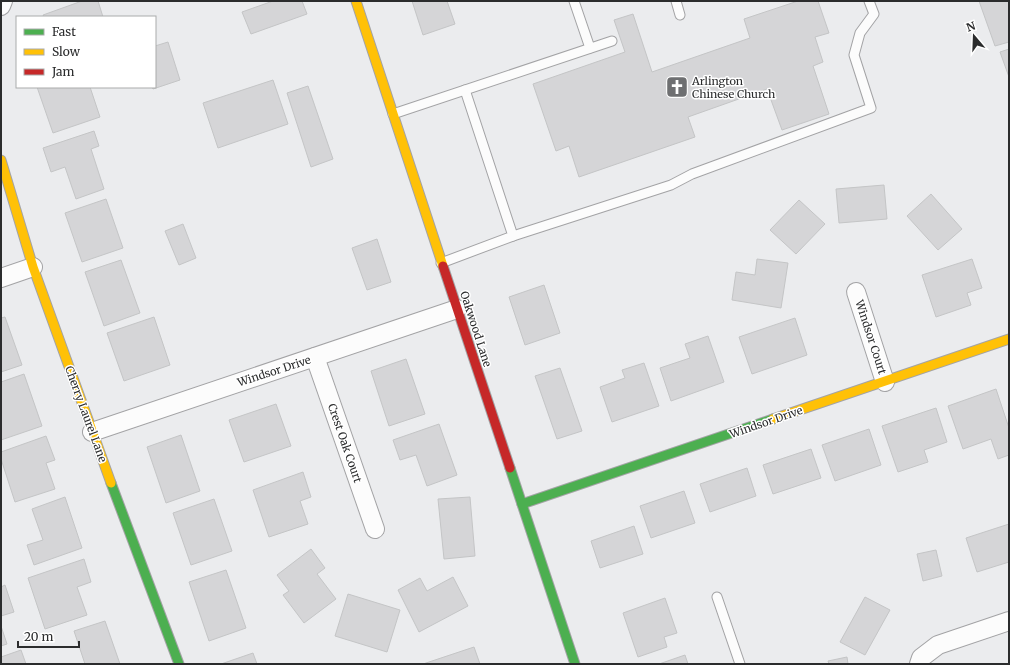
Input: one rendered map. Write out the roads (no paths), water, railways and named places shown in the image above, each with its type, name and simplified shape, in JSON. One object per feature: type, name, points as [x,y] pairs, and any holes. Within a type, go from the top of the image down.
[{"type":"street","points":[[1,6],[3,1]]},
{"type":"street","name":"Oakwood Lane","points":[[356,1],[441,263],[575,664]]},
{"type":"street","name":"Cherry Laurel Lane","points":[[1,160],[33,267],[92,432],[179,664]]},
{"type":"street","points":[[1,278],[33,267]]},
{"type":"street","name":"Windsor Court","points":[[856,292],[885,382]]},
{"type":"street","name":"Windsor Drive","points":[[92,432],[457,309]]},
{"type":"street","name":"Windsor Drive","points":[[522,504],[1009,339]]},
{"type":"street","name":"Crest Oak Court","points":[[315,358],[375,529]]},
{"type":"street","points":[[920,661],[938,645],[1009,621]]},
{"type":"lane","points":[[574,1],[590,48]]},
{"type":"lane","points":[[676,1],[680,15]]},
{"type":"lane","points":[[441,263],[513,236],[671,185],[692,174],[871,108],[854,55],[860,33],[874,14],[869,1]]},
{"type":"lane","points":[[392,114],[612,41]]},
{"type":"lane","points":[[465,90],[513,236]]},
{"type":"lane","points":[[716,597],[740,664]]},
{"type":"place","name":"Arlington Chinese Church","points":[[677,87]]}]
